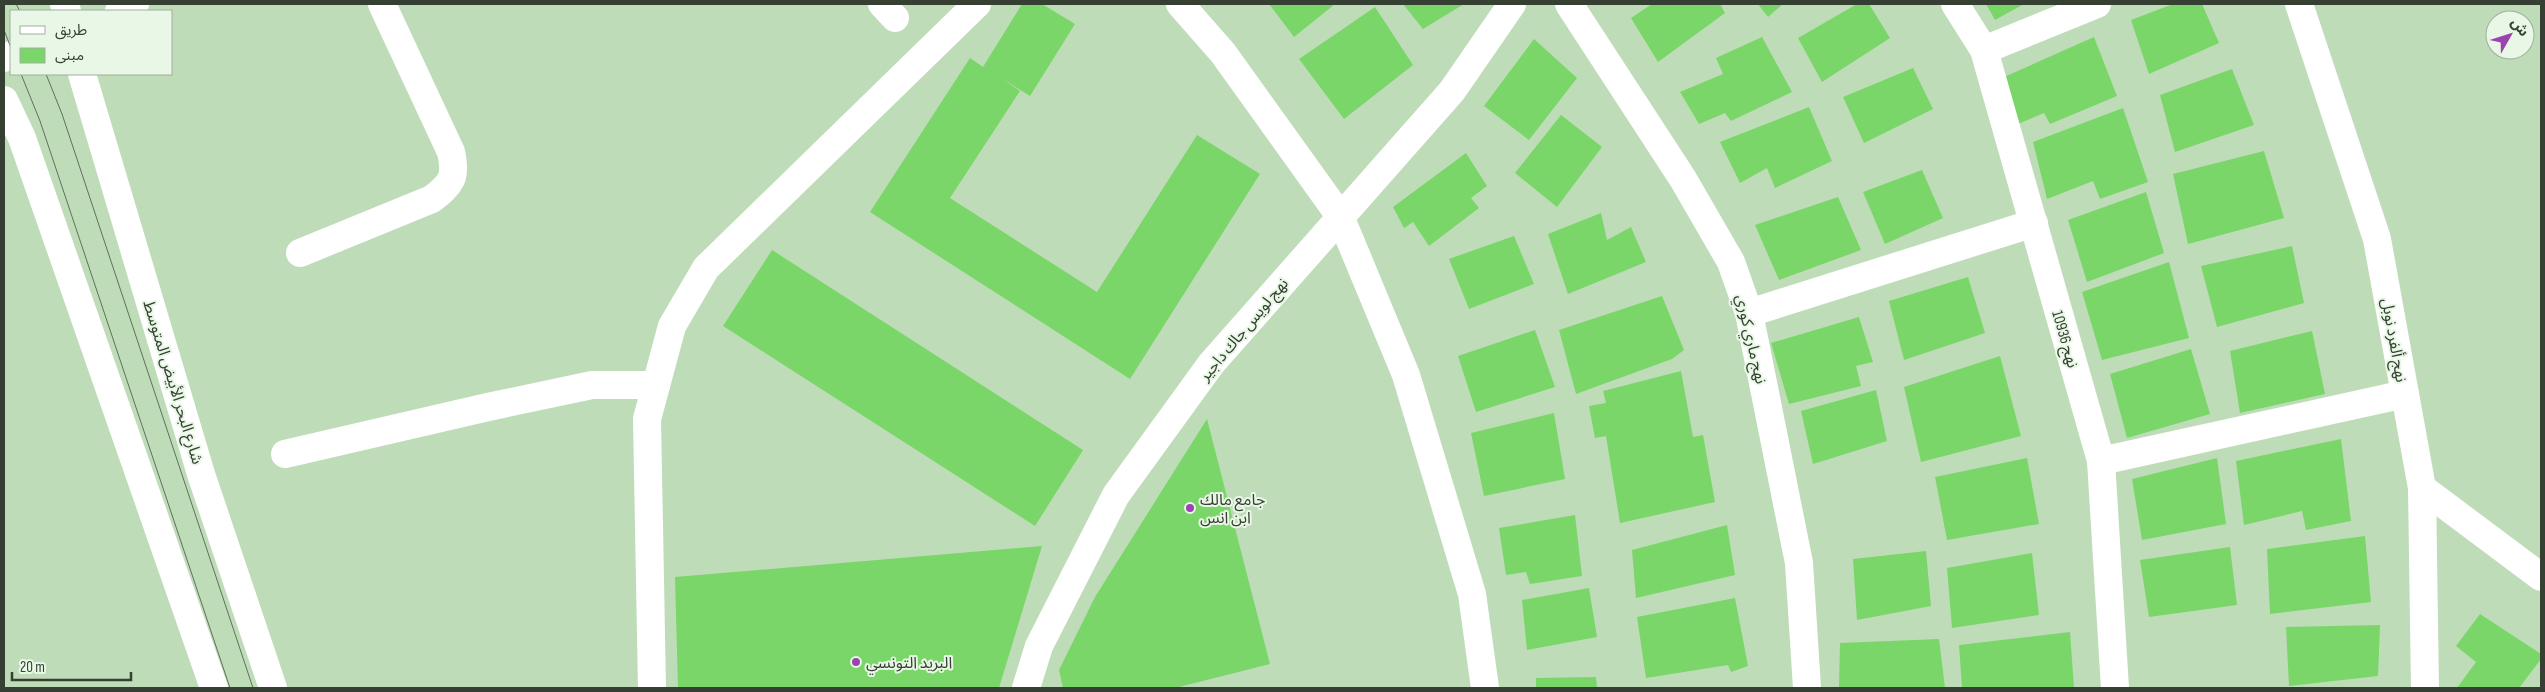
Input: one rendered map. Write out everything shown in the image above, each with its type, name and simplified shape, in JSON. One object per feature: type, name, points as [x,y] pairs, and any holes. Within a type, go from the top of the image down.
[{"type":"street","points":[[121,10],[135,4]]},
{"type":"street","points":[[300,253],[432,199],[449,186],[455,168],[451,152],[382,4]]},
{"type":"street","points":[[652,688],[646,419],[672,326],[706,268],[977,4]]},
{"type":"street","points":[[1180,4],[1223,52],[1340,216],[1406,374],[1472,594],[1485,688]]},
{"type":"street","name":"نهج لويس جاك داجير","points":[[1026,688],[1039,646],[1116,495],[1211,364],[1452,91],[1512,4]]},
{"type":"street","name":"نهج ماري كوري","points":[[1569,4],[1683,178],[1731,262],[1749,313],[1799,563],[1807,688]]},
{"type":"street","name":"نهج 10936","points":[[1955,4],[1984,50],[2101,461],[2115,688]]},
{"type":"street","points":[[1984,50],[2097,4]]},
{"type":"street","name":"نهج ألفرد نوبل","points":[[2299,4],[2377,239],[2422,488],[2424,688]]},
{"type":"street","name":"شارع البحر الأبيض المتوسط","points":[[82,75],[201,474],[273,688]]},
{"type":"street","points":[[4,100],[25,147],[214,688]]},
{"type":"street","points":[[1749,313],[2034,223]]},
{"type":"street","points":[[285,454],[592,385],[656,385]]},
{"type":"street","points":[[2101,461],[2405,394]]},
{"type":"street","points":[[2422,488],[2541,577]]},
{"type":"building","points":[[1022,4],[1042,4],[1075,24],[1030,96],[1003,79],[1020,91],[950,198],[1097,292],[1197,135],[1260,174],[1130,379],[870,212],[970,58],[983,67]]},
{"type":"building","points":[[1269,4],[1335,4],[1294,37]]},
{"type":"building","points":[[1403,4],[1464,4],[1423,29]]},
{"type":"building","points":[[1652,4],[1720,4],[1725,13],[1658,62],[1631,18]]},
{"type":"building","points":[[1758,4],[1783,4],[1768,17]]},
{"type":"building","points":[[1857,4],[1869,4],[1890,38],[1822,82],[1798,38]]},
{"type":"building","points":[[1986,4],[2024,4],[1995,20]]},
{"type":"building","points":[[2173,4],[2202,4],[2219,43],[2149,74],[2131,20]]},
{"type":"building","points":[[1375,7],[1413,65],[1344,119],[1299,59]]},
{"type":"building","points":[[1762,37],[1792,92],[1731,121],[1725,113],[1699,124],[1680,92],[1723,74],[1716,58]]},
{"type":"building","points":[[2094,37],[2117,96],[2050,124],[2044,113],[2018,124],[2004,77]]},
{"type":"building","points":[[1534,39],[1577,78],[1529,140],[1484,106]]},
{"type":"building","points":[[1913,68],[1933,109],[1864,143],[1843,97]]},
{"type":"building","points":[[2232,69],[2254,125],[2175,152],[2160,95]]},
{"type":"building","points":[[1809,107],[1832,161],[1775,188],[1767,168],[1740,183],[1720,142]]},
{"type":"building","points":[[2123,108],[2148,182],[2100,199],[2093,181],[2047,199],[2033,142]]},
{"type":"building","points":[[1561,115],[1602,147],[1557,207],[1515,173]]},
{"type":"building","points":[[2264,151],[2284,218],[2188,244],[2173,174]]},
{"type":"building","points":[[1466,153],[1487,186],[1471,198],[1479,208],[1429,246],[1413,222],[1404,228],[1393,207]]},
{"type":"building","points":[[1922,170],[1943,218],[1885,244],[1863,192]]},
{"type":"building","points":[[2146,192],[2164,253],[2087,282],[2068,220]]},
{"type":"building","points":[[1838,197],[1861,250],[1779,280],[1755,225]]},
{"type":"building","points":[[1601,213],[1607,240],[1631,227],[1646,262],[1568,294],[1548,234]]},
{"type":"building","points":[[1514,236],[1534,284],[1469,309],[1449,259]]},
{"type":"building","points":[[2292,246],[2304,303],[2217,327],[2201,266]]},
{"type":"building","points":[[772,250],[1083,450],[1035,526],[723,326]]},
{"type":"building","points":[[2169,262],[2189,338],[2102,360],[2082,292]]},
{"type":"building","points":[[1968,277],[1985,333],[1904,360],[1889,301]]},
{"type":"building","points":[[1662,296],[1684,350],[1672,359],[1576,394],[1559,330]]},
{"type":"building","points":[[1859,317],[1873,362],[1856,366],[1861,386],[1789,404],[1771,343]]},
{"type":"building","points":[[1535,330],[1555,387],[1476,412],[1458,356]]},
{"type":"building","points":[[2312,331],[2325,394],[2240,413],[2230,351]]},
{"type":"building","points":[[2191,349],[2210,414],[2127,438],[2110,374]]},
{"type":"building","points":[[2000,356],[2021,436],[1921,462],[1904,387]]},
{"type":"building","points":[[1681,371],[1693,437],[1703,435],[1715,502],[1620,523],[1606,436],[1595,438],[1589,406],[1606,403],[1603,391]]},
{"type":"building","points":[[1876,390],[1887,441],[1813,464],[1801,411]]},
{"type":"building","points":[[1554,413],[1565,479],[1484,496],[1471,433]]},
{"type":"building","name":"جامع مالك ابن انس","points":[[1207,419],[1270,664],[1175,688],[1063,688],[1059,670],[1095,597]]},
{"type":"building","points":[[2341,439],[2351,521],[2306,530],[2302,511],[2244,525],[2236,461]]},
{"type":"building","points":[[2027,458],[2039,524],[1947,540],[1935,477]]},
{"type":"building","points":[[2217,458],[2226,524],[2142,540],[2132,479]]},
{"type":"building","points":[[1575,515],[1582,576],[1530,584],[1526,572],[1506,575],[1499,528]]},
{"type":"building","points":[[1727,525],[1735,575],[1636,598],[1632,550]]},
{"type":"building","points":[[2365,536],[2371,602],[2270,614],[2267,549]]},
{"type":"building","points":[[1042,546],[999,688],[678,688],[675,577]]},
{"type":"building","points":[[2230,547],[2237,605],[2149,617],[2140,560]]},
{"type":"building","points":[[1926,551],[1931,606],[1857,620],[1853,559]]},
{"type":"building","points":[[2032,553],[2039,615],[1952,628],[1947,568]]},
{"type":"building","points":[[1589,588],[1597,637],[1527,650],[1522,600]]},
{"type":"building","points":[[1735,598],[1748,666],[1731,672],[1728,665],[1646,678],[1637,617]]},
{"type":"building","points":[[2480,614],[2541,654],[2541,659],[2519,688],[2457,688],[2476,662],[2456,646]]},
{"type":"building","points":[[2380,625],[2378,676],[2289,686],[2286,627]]},
{"type":"building","points":[[2070,632],[2074,688],[1962,688],[1959,645]]},
{"type":"building","points":[[1939,639],[1945,688],[1839,688],[1840,643]]},
{"type":"building","points":[[1596,677],[1597,688],[1536,688],[1536,678]]},
{"type":"tram line","points":[[16,4],[19,10]]},
{"type":"tram line","points":[[4,30],[10,45]]},
{"type":"tram line","points":[[21,75],[40,121],[230,688]]},
{"type":"tram line","points":[[46,75],[62,114],[253,688]]},
{"type":"place","name":"جامع مالك ابن انس","points":[[1190,508]]},
{"type":"place","name":"البريد التونسي","points":[[856,662]]}]
